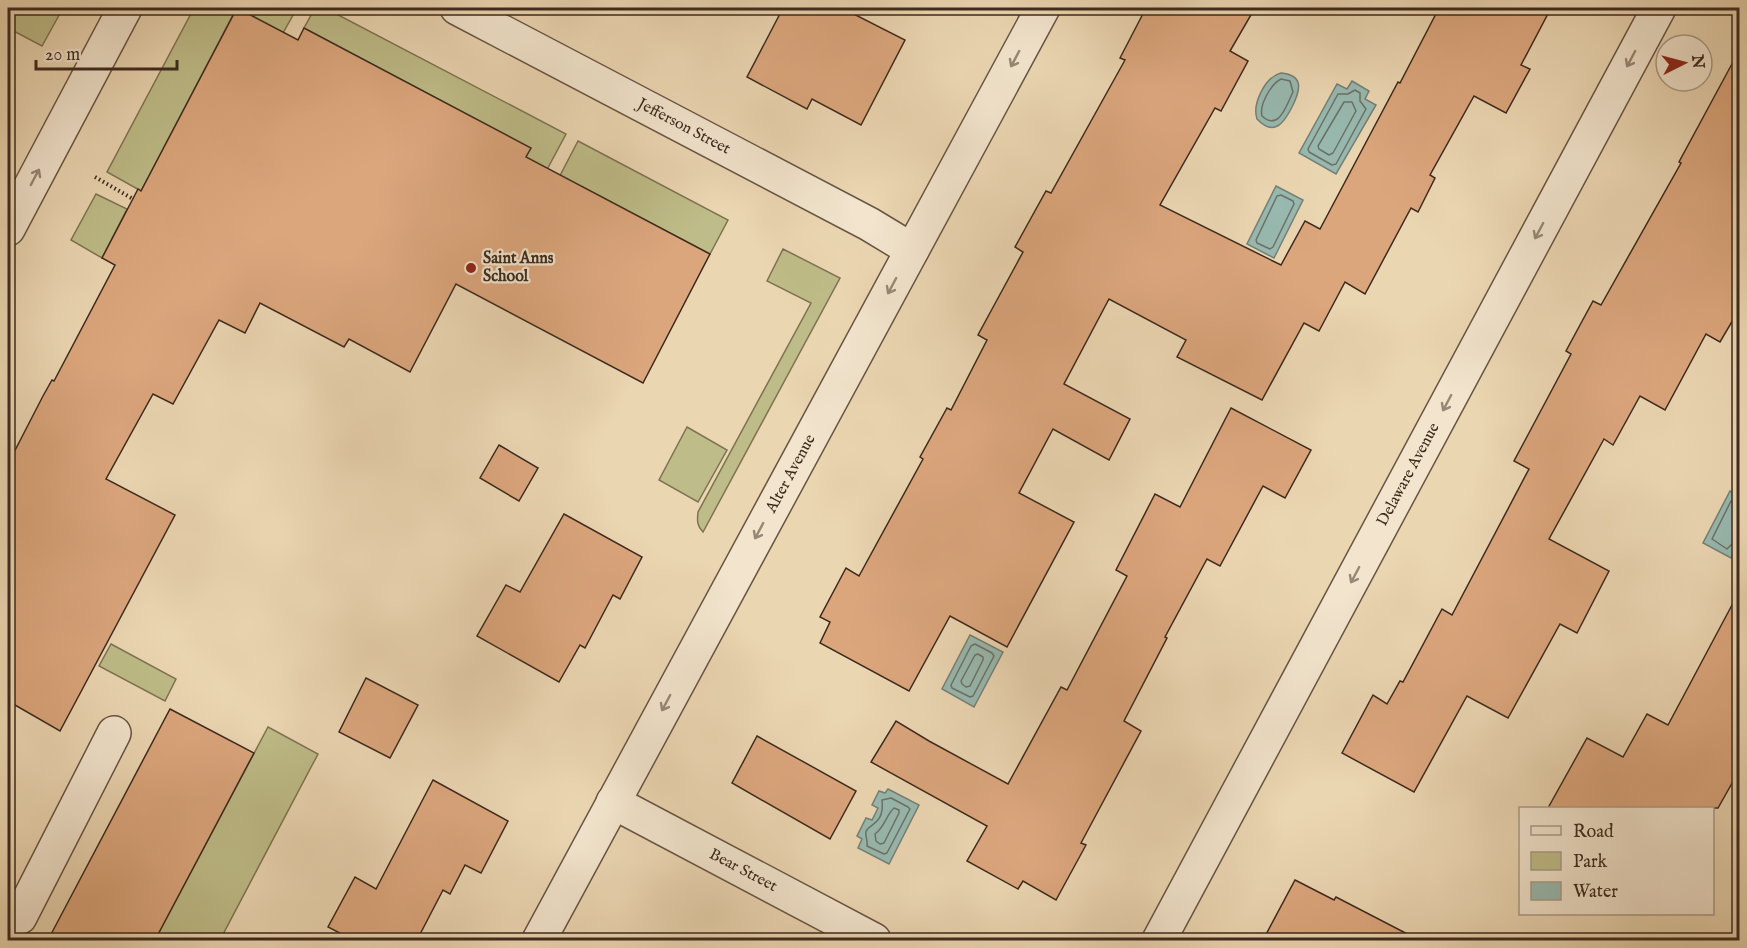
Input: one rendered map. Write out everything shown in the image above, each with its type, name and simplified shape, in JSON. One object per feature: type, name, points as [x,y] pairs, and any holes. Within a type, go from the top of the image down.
[{"type":"street","points":[[8,229],[125,8]]},
{"type":"street","name":"Jefferson Street","points":[[457,8],[869,224],[912,250]]},
{"type":"street","name":"Alter Avenue","points":[[538,940],[1042,8]]},
{"type":"street","name":"Delaware Avenue","points":[[1159,940],[1659,8]]},
{"type":"street","points":[[8,920],[20,917],[114,733]]},
{"type":"street","name":"Bear Street","points":[[613,802],[874,940]]},
{"type":"path","points":[[95,177],[133,199]]},
{"type":"green space","points":[[8,8],[63,8],[42,46],[8,28]]},
{"type":"green space","points":[[194,8],[297,8],[283,33],[236,9],[141,191],[107,172]]},
{"type":"green space","points":[[315,8],[325,8],[566,134],[527,207],[501,203],[530,148],[304,28]]},
{"type":"green space","points":[[578,141],[728,220],[710,254],[583,187],[540,214]]},
{"type":"green space","points":[[96,194],[127,209],[102,258],[71,240]]},
{"type":"green space","points":[[783,249],[840,278],[703,532],[698,523],[698,512],[811,303],[767,281]]},
{"type":"green space","points":[[687,427],[727,450],[698,502],[659,480]]},
{"type":"green space","points":[[111,644],[176,679],[165,701],[99,666]]},
{"type":"green space","points":[[268,727],[318,754],[220,940],[155,940]]},
{"type":"water","points":[[1281,73],[1289,74],[1297,80],[1298,90],[1286,118],[1278,126],[1269,127],[1257,119],[1256,106],[1265,85]]},
{"type":"water","points":[[1352,81],[1369,91],[1365,99],[1376,105],[1336,174],[1299,153],[1337,84],[1347,89]]},
{"type":"water","points":[[1276,186],[1303,200],[1274,258],[1247,244]]},
{"type":"water","points":[[1730,491],[1740,496],[1739,542],[1731,558],[1703,543]]},
{"type":"water","points":[[970,635],[1003,652],[974,707],[942,689]]},
{"type":"water","points":[[888,789],[919,805],[889,864],[858,848],[862,839],[857,836],[866,818],[872,820],[878,808],[872,805],[879,791],[885,793]]},
{"type":"building","points":[[237,8],[298,40],[304,28],[531,148],[526,157],[710,254],[643,383],[456,284],[410,372],[349,339],[344,347],[260,303],[245,333],[219,320],[173,404],[153,394],[106,479],[175,515],[60,731],[8,701],[8,464],[115,265],[102,258],[138,189],[141,191]]},
{"type":"building","points":[[783,8],[842,8],[905,40],[861,125],[812,99],[807,109],[747,77]]},
{"type":"building","points":[[1146,8],[1255,8],[1230,51],[1248,61],[1221,111],[1215,108],[1160,205],[1281,265],[1305,221],[1320,229],[1439,8],[1551,8],[1521,65],[1530,69],[1506,113],[1474,96],[1430,175],[1435,178],[1418,212],[1411,208],[1365,294],[1345,282],[1319,331],[1304,323],[1262,400],[1177,357],[1186,340],[1109,299],[1064,384],[1130,419],[1109,460],[1053,429],[1019,493],[1074,522],[1007,647],[950,616],[909,691],[820,643],[830,622],[820,617],[846,568],[859,576],[923,459],[920,457],[947,408],[951,410],[987,340],[978,335],[1023,252],[1015,247],[1046,191],[1051,193],[1125,60],[1120,58]]},
{"type":"building","points":[[1740,49],[1740,308],[1720,342],[1706,334],[1665,410],[1640,396],[1613,445],[1604,439],[1549,539],[1609,571],[1577,633],[1560,624],[1508,718],[1467,696],[1414,792],[1342,753],[1373,695],[1387,704],[1400,681],[1403,682],[1442,609],[1452,615],[1529,469],[1514,461],[1571,354],[1566,351],[1593,301],[1601,305],[1681,163],[1679,162]]},
{"type":"building","points":[[1231,408],[1311,450],[1285,498],[1263,486],[1220,566],[1207,559],[1165,637],[1167,638],[1124,721],[1141,731],[1081,843],[1086,845],[1056,900],[1023,881],[1018,889],[967,861],[987,826],[871,762],[896,721],[1008,784],[1061,687],[1067,690],[1127,576],[1116,570],[1155,494],[1180,507]]},
{"type":"building","points":[[499,445],[538,468],[519,501],[480,478]]},
{"type":"building","points":[[564,514],[642,557],[620,599],[613,595],[585,648],[580,645],[559,682],[477,636],[506,585],[520,592]]},
{"type":"building","points":[[1740,590],[1740,769],[1718,808],[1549,807],[1587,738],[1623,757],[1647,714],[1668,725]]},
{"type":"building","points":[[366,678],[418,705],[390,758],[339,732]]},
{"type":"building","points":[[170,709],[254,753],[155,940],[48,940]]},
{"type":"building","points":[[757,736],[856,791],[830,839],[732,783]]},
{"type":"building","points":[[433,780],[508,821],[481,873],[465,865],[450,894],[443,890],[417,940],[353,940],[328,927],[355,877],[376,889]]},
{"type":"building","points":[[1295,880],[1334,900],[1336,897],[1419,940],[1263,940]]},
{"type":"place","name":"Saint Anns School","points":[[471,268]]}]
